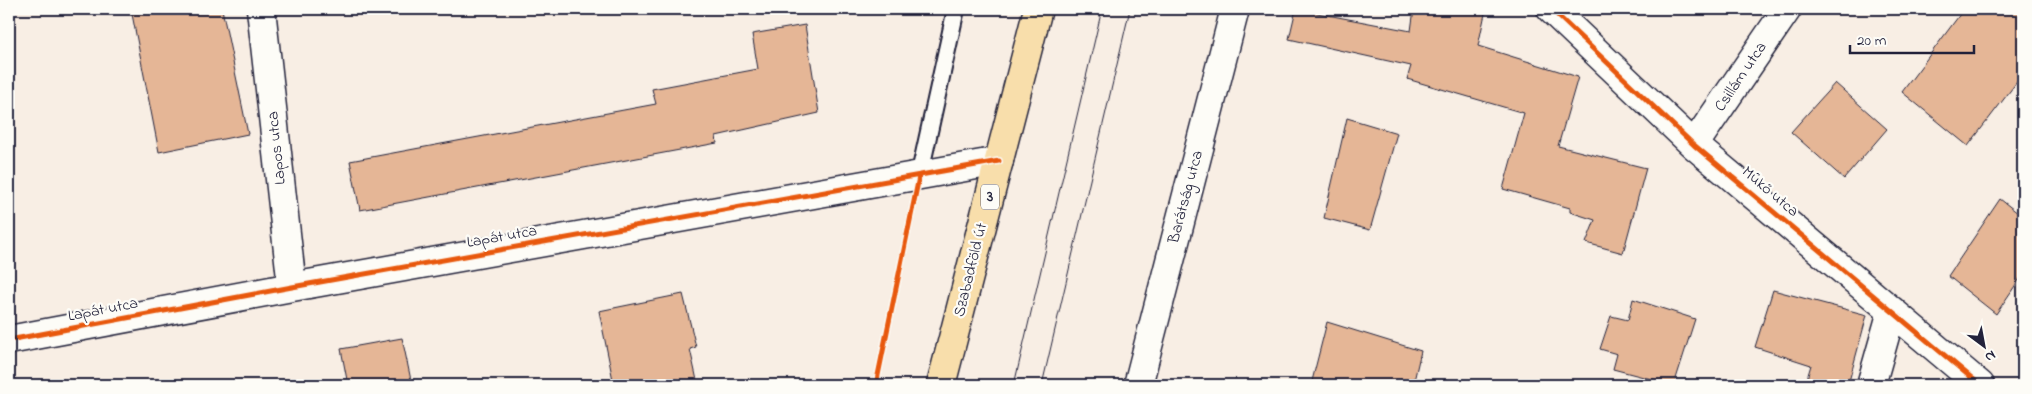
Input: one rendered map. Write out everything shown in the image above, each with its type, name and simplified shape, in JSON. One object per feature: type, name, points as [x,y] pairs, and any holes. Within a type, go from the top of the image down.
[{"type":"main road","name":"Szabadföld út","points":[[941,385],[1038,9]]},
{"type":"street","name":"Lapos utca","points":[[261,9],[292,286]]},
{"type":"street","name":"Barátság utca","points":[[1138,385],[1235,9]]},
{"type":"street","name":"Műkő utca","points":[[1551,9],[1694,144],[1980,385]]},
{"type":"street","name":"Csillám utca","points":[[1694,144],[1787,9]]},
{"type":"street","name":"Lapát utca","points":[[9,340],[292,286],[919,177],[999,161]]},
{"type":"street","points":[[1871,385],[1892,311]]},
{"type":"lane","points":[[919,177],[956,9]]},
{"type":"building","points":[[131,9],[222,9],[248,134],[159,152]]},
{"type":"building","points":[[1296,9],[1411,31],[1414,9],[1486,9],[1478,46],[1578,77],[1558,146],[1646,168],[1623,253],[1586,243],[1595,220],[1570,212],[1570,208],[1503,189],[1524,113],[1407,79],[1411,66],[1289,39]]},
{"type":"building","points":[[1964,9],[2023,9],[2023,74],[1968,146],[1902,92]]},
{"type":"building","points":[[805,25],[819,113],[716,136],[717,143],[360,210],[350,161],[656,104],[652,89],[758,69],[752,34]]},
{"type":"building","points":[[1835,83],[1887,129],[1844,179],[1791,132]]},
{"type":"building","points":[[1347,118],[1397,133],[1370,230],[1324,218]]},
{"type":"building","points":[[2000,199],[2023,217],[2023,274],[1996,314],[1948,276]]},
{"type":"building","points":[[1773,290],[1867,315],[1848,385],[1805,385],[1811,365],[1755,347]]},
{"type":"building","points":[[683,294],[696,347],[690,349],[698,385],[614,385],[599,311]]},
{"type":"building","points":[[1633,299],[1695,319],[1674,385],[1613,369],[1617,354],[1600,349],[1611,316],[1628,320]]},
{"type":"building","points":[[1327,322],[1421,351],[1413,385],[1311,385]]},
{"type":"building","points":[[402,338],[412,385],[348,385],[341,349]]},
{"type":"tram line","points":[[1014,385],[1102,9]]},
{"type":"tram line","points":[[1042,385],[1130,9]]},
{"type":"cycle path","points":[[1551,9],[1694,145],[1980,385]]},
{"type":"cycle path","points":[[9,340],[292,287],[999,161]]},
{"type":"cycle path","points":[[876,385],[919,177]]}]
